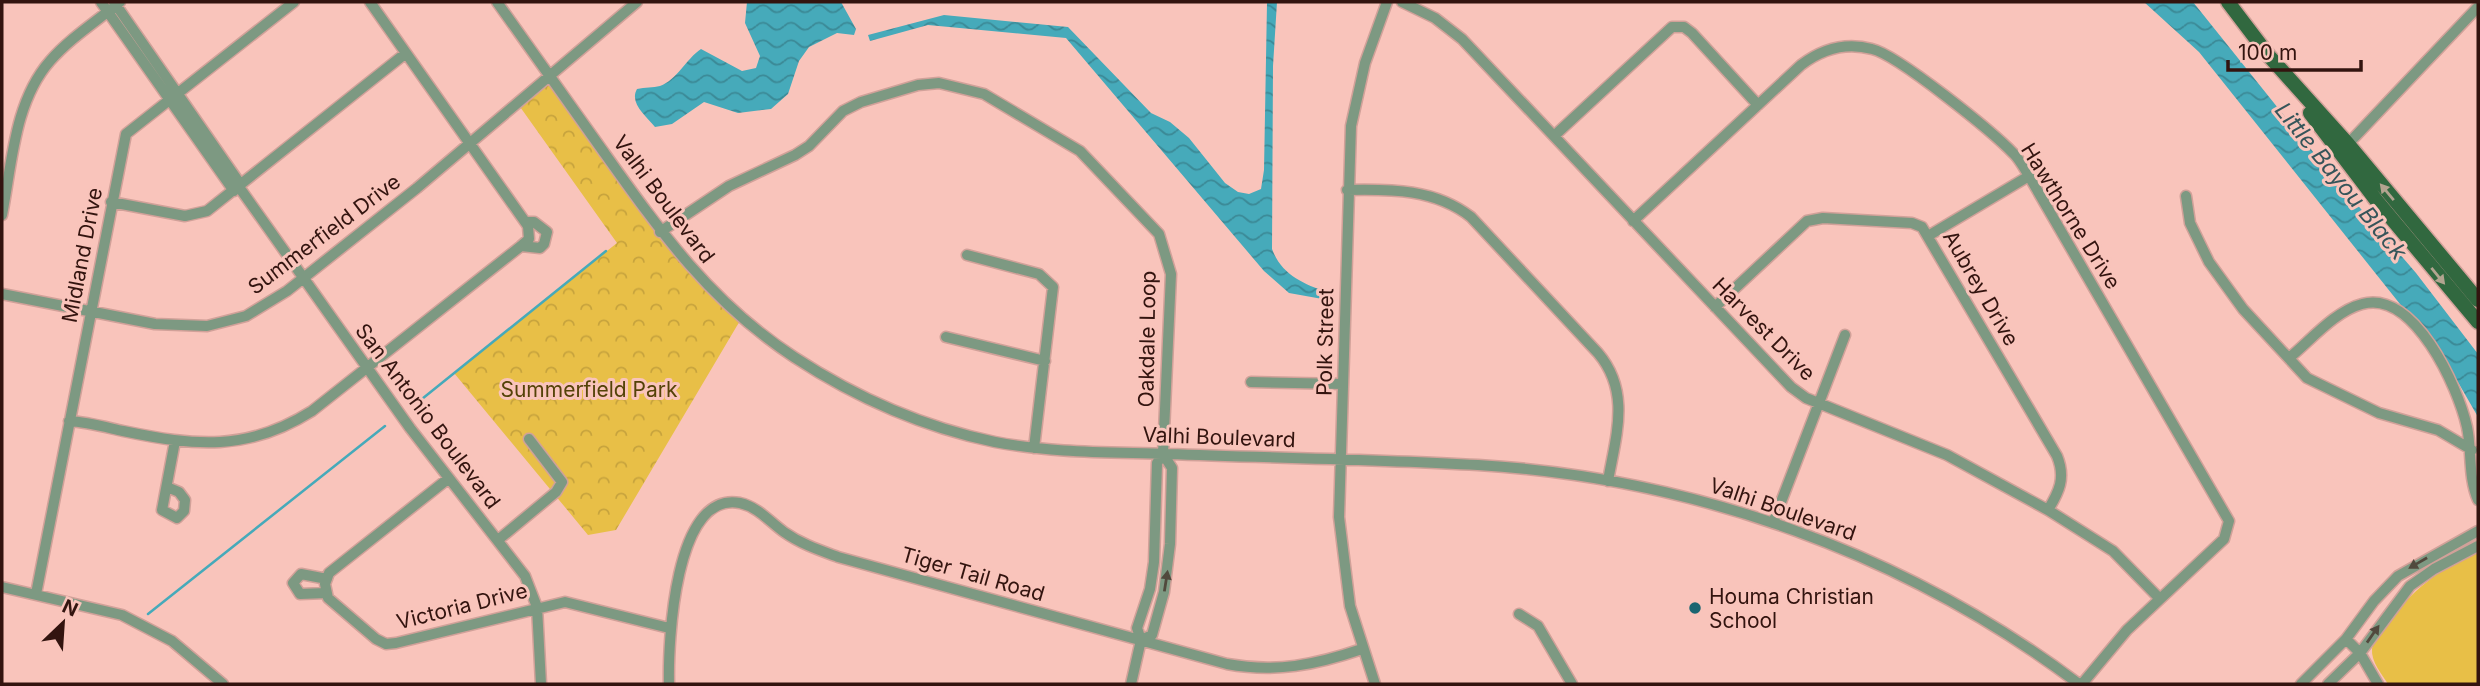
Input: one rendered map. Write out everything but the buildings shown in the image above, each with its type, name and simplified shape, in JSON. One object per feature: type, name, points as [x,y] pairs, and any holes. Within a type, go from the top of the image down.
[{"type":"main road","points":[[2228,2],[2269,57],[2348,144],[2478,300]]},
{"type":"main road","points":[[2269,57],[2281,77],[2376,200],[2478,322]]},
{"type":"street","name":"Midland Drive","points":[[36,594],[126,134],[294,2]]},
{"type":"street","points":[[69,421],[175,442],[213,444],[246,440],[276,431],[312,411],[521,246],[531,234],[370,2]]},
{"type":"street","name":"Valhi Boulevard","points":[[497,2],[660,232],[705,285],[742,318],[791,355],[841,386],[882,406],[941,427],[996,442],[1034,448],[1480,465],[1651,488],[1773,523],[1872,561],[1930,589],[2035,652],[2081,684]]},
{"type":"street","name":"Summerfield Drive","points":[[2,294],[155,324],[207,326],[226,323],[263,307],[471,145],[548,74],[636,2]]},
{"type":"street","name":"Polk Street","points":[[1376,684],[1362,649],[1343,568],[1339,517],[1351,126],[1357,92],[1387,2]]},
{"type":"street","name":"Harvest Drive","points":[[1402,2],[1452,30],[1791,387],[1821,404],[1947,455],[2048,510],[2113,551],[2160,599]]},
{"type":"street","name":"San Antonio Boulevard","points":[[112,4],[173,96],[366,367],[525,576],[537,607],[541,684]]},
{"type":"street","points":[[2,215],[22,115],[35,83],[49,62],[112,4]]},
{"type":"street","points":[[2348,144],[2477,8]]},
{"type":"street","points":[[1554,136],[1672,27],[1689,30],[1758,105]]},
{"type":"street","name":"Hawthorne Drive","points":[[1633,221],[1801,65],[1818,54],[1847,46],[1874,49],[1903,65],[2006,146],[2029,176],[2229,521],[2224,540],[2127,630],[2081,684]]},
{"type":"street","points":[[111,202],[185,216],[207,211],[406,53]]},
{"type":"street","name":"Oakdale Loop","points":[[660,232],[729,186],[809,146],[843,111],[861,102],[918,85],[939,83],[984,94],[1080,150],[1159,234],[1171,274],[1163,454]]},
{"type":"street","points":[[1928,236],[2029,176]]},
{"type":"street","points":[[1347,190],[1416,192],[1434,195],[1455,205],[1471,217],[1598,353],[1615,378],[1620,397],[1620,415],[1608,481]]},
{"type":"street","points":[[2186,196],[2190,223],[2209,262],[2243,309],[2307,378],[2379,413],[2438,429],[2472,450]]},
{"type":"street","name":"Aubrey Drive","points":[[1715,307],[1807,221],[1823,218],[1912,223],[1922,227],[2057,456],[2062,475],[2061,486],[2048,510]]},
{"type":"street","points":[[521,246],[540,248],[547,238],[542,226],[525,222]]},
{"type":"street","points":[[967,255],[1048,278],[1054,296],[1034,448]]},
{"type":"street","points":[[2289,358],[2357,305],[2380,302],[2393,306],[2428,343],[2452,381],[2463,409],[2472,450],[2472,483],[2478,500]]},
{"type":"street","points":[[1773,523],[1821,404],[1845,335]]},
{"type":"street","points":[[946,337],[1045,361]]},
{"type":"street","points":[[1251,382],[1343,384]]},
{"type":"street","points":[[498,540],[556,492],[562,482],[530,439]]},
{"type":"street","points":[[167,487],[175,442]]},
{"type":"street","points":[[1131,684],[1141,640],[1138,628],[1150,589],[1155,552],[1157,463],[1163,454],[1172,468],[1169,554],[1164,592],[1152,635],[1141,640]]},
{"type":"street","points":[[327,579],[301,575],[293,583],[300,594],[326,593],[329,573],[449,478]]},
{"type":"street","name":"Tiger Tail Road","points":[[669,684],[669,628],[695,527],[712,507],[736,502],[750,506],[810,547],[1141,640],[1256,669],[1308,666],[1362,649]]},
{"type":"street","points":[[2301,684],[2346,639],[2374,601],[2398,576],[2478,531]]},
{"type":"street","points":[[2328,684],[2360,653],[2410,586],[2434,569],[2478,546]]},
{"type":"street","points":[[1155,552],[1169,554]]},
{"type":"street","points":[[2,587],[92,606],[149,627],[172,641],[223,684]]},
{"type":"street","name":"Victoria Drive","points":[[326,593],[386,644],[565,602],[669,628]]},
{"type":"street","points":[[1519,614],[1538,626],[1572,684]]},
{"type":"street","points":[[2346,639],[2360,653],[2378,684]]},
{"type":"green space","name":"Summerfield Park","points":[[547,75],[650,217],[741,319],[616,530],[588,535],[454,373],[617,243],[518,104]]},
{"type":"green space","points":[[2478,551],[2478,684],[2388,684],[2373,659],[2372,649],[2377,637],[2405,602],[2427,582]]},
{"type":"water","points":[[747,2],[841,2],[856,29],[854,35],[837,33],[809,47],[799,61],[788,94],[771,109],[738,113],[704,102],[672,124],[655,127],[637,104],[637,89],[666,83],[701,49],[742,71],[756,68],[760,56],[745,23]]},
{"type":"water","points":[[1277,2],[1273,66],[1272,249],[1287,271],[1301,281],[1327,292],[1328,300],[1289,293],[1264,271],[1066,38],[928,25],[870,41],[868,35],[944,15],[1068,27],[1151,113],[1170,122],[1189,138],[1225,183],[1238,192],[1249,194],[1261,189],[1264,170],[1267,3]]},
{"type":"water","points":[[2144,2],[2193,2],[2330,173],[2416,273],[2478,354],[2478,417],[2447,363],[2199,52]]},
{"type":"waterway","points":[[412,407],[606,251]]},
{"type":"waterway","points":[[148,614],[385,426]]},
{"type":"place","name":"Houma Christian School","points":[[1695,608]]},
{"type":"water label","name":"Little Bayou Black","points":[[2341,181]]}]
